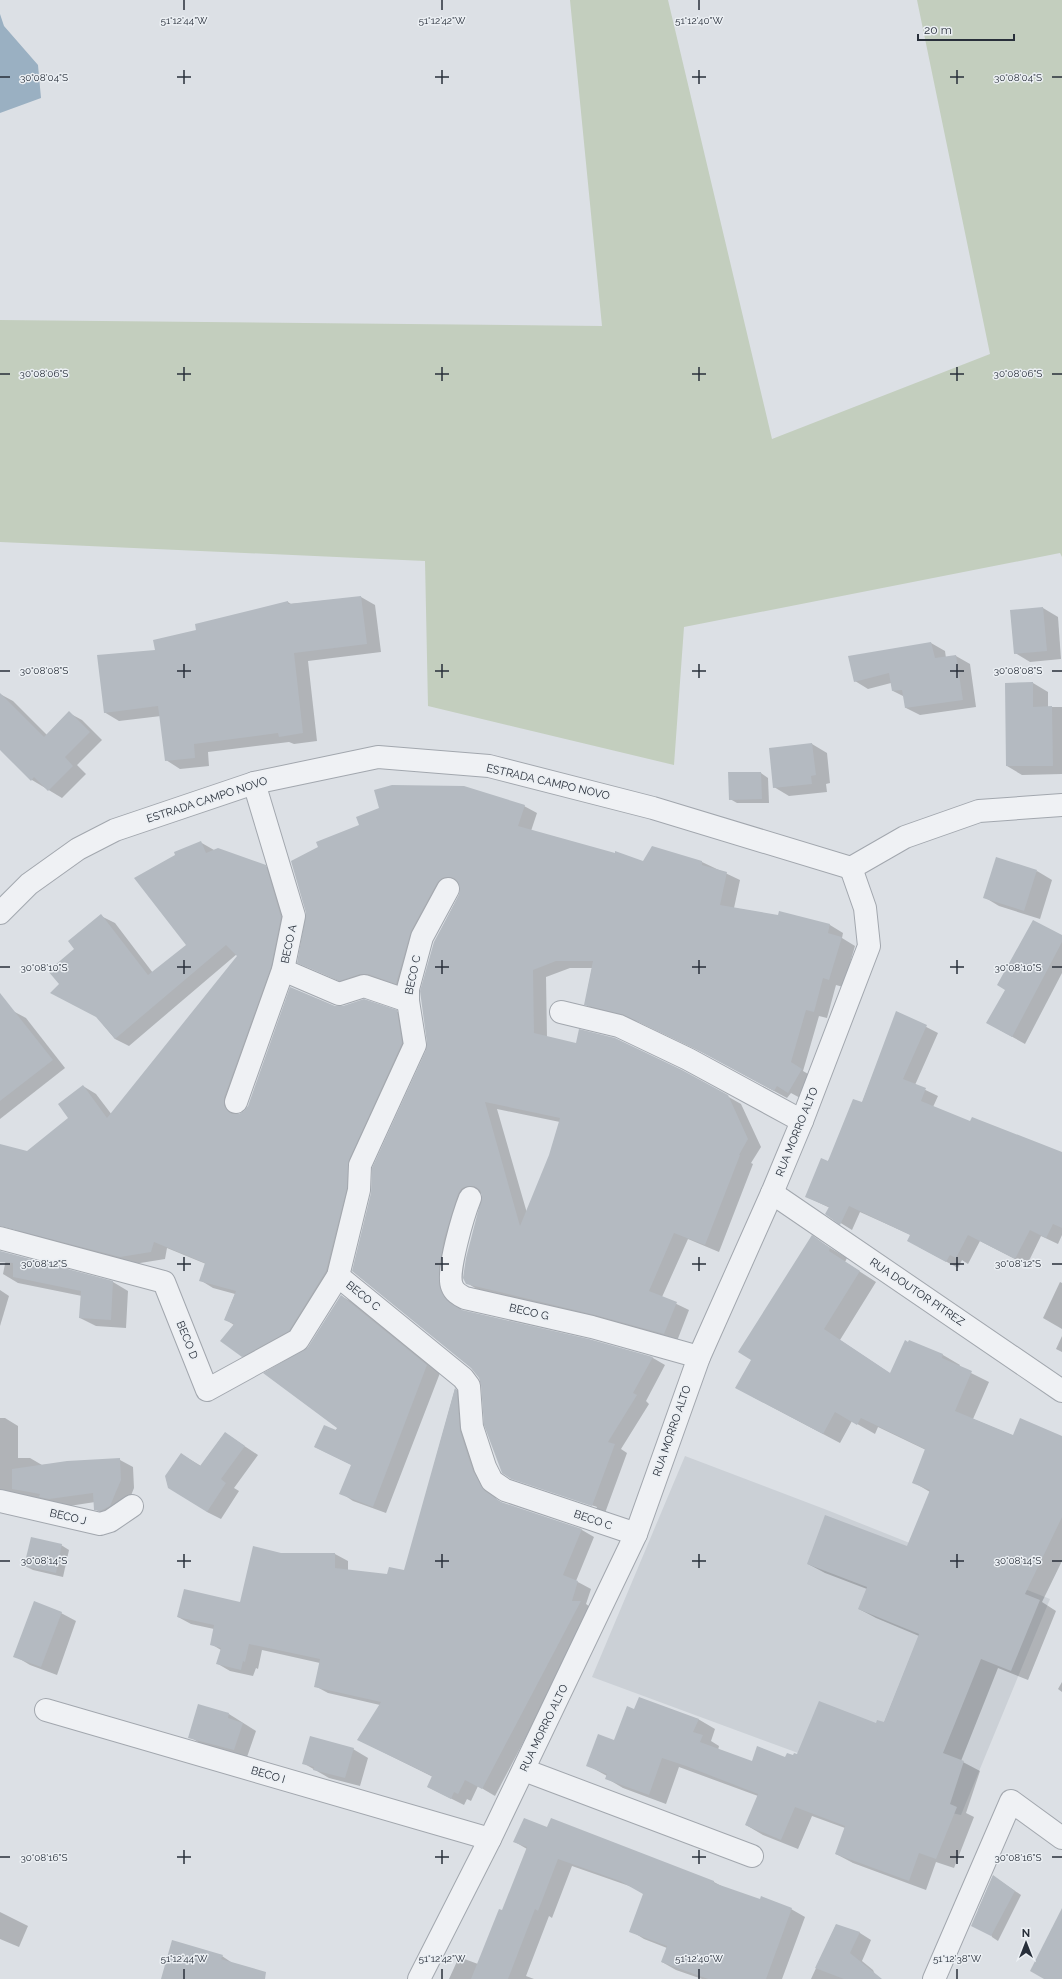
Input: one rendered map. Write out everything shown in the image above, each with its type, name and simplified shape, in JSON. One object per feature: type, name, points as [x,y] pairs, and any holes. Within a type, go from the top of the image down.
[{"type":"street","name":"ESTRADA CAMPO NOVO","points":[[0,913],[29,884],[78,849],[115,830],[254,783],[378,757],[489,766],[653,808],[851,868]]},
{"type":"street","name":"BECO A","points":[[236,1102],[283,970],[294,916],[254,783]]},
{"type":"street","points":[[851,868],[905,838],[979,811],[1062,805]]},
{"type":"street","name":"RUA MORRO ALTO","points":[[419,1979],[524,1770],[636,1534],[699,1356],[772,1193],[802,1121],[869,946],[865,908],[851,868]]},
{"type":"street","name":"BECO C","points":[[448,889],[422,937],[408,989],[408,1001],[415,1045],[360,1165],[359,1190],[338,1276],[463,1378],[469,1386],[472,1427],[485,1467],[492,1481],[505,1490],[636,1534]]},
{"type":"street","points":[[283,970],[339,994],[364,986],[408,1001]]},
{"type":"street","points":[[561,1012],[619,1026],[688,1059],[802,1121]]},
{"type":"street","name":"RUA DOUTOR PITREZ","points":[[772,1193],[1062,1391]]},
{"type":"street","name":"BECO G","points":[[470,1198],[461,1219],[451,1275],[451,1285],[457,1294],[465,1298],[592,1327],[699,1356]]},
{"type":"street","name":"BECO D","points":[[0,1238],[164,1282],[207,1390],[298,1340],[338,1276]]},
{"type":"street","name":"BECO J","points":[[0,1501],[100,1524],[110,1521],[132,1506]]},
{"type":"street","name":"BECO I","points":[[46,1710],[490,1839]]},
{"type":"street","points":[[524,1770],[752,1856]]},
{"type":"street","points":[[934,1979],[1011,1801],[1059,1836]]},
{"type":"shaded area","points":[[685,1456],[827,1510],[1050,1599],[961,1815],[947,1812],[866,1778],[592,1677]]},
{"type":"green space","points":[[570,0],[668,0],[772,439],[990,354],[917,0],[1062,0],[1062,557],[1060,553],[684,627],[674,765],[428,706],[425,561],[0,542],[0,320],[602,326]]},
{"type":"water","points":[[0,14],[4,26],[38,65],[41,98],[0,113]]},
{"type":"building","points":[[361,596],[367,644],[294,653],[303,733],[279,737],[278,733],[194,744],[195,758],[165,761],[158,706],[104,713],[97,655],[155,650],[153,640],[196,630],[195,624],[288,601],[288,604]]},
{"type":"building","points":[[1043,607],[1047,651],[1014,654],[1010,610]]},
{"type":"building","points":[[931,642],[935,658],[956,655],[963,700],[905,708],[902,690],[892,691],[889,673],[854,682],[848,656]]},
{"type":"building","points":[[1033,682],[1033,707],[1052,706],[1053,766],[1006,766],[1005,683]]},
{"type":"building","points":[[0,693],[44,737],[69,711],[90,732],[65,757],[73,766],[48,791],[34,777],[31,781],[0,750]]},
{"type":"building","points":[[812,743],[816,775],[811,776],[812,784],[773,788],[769,748]]},
{"type":"building","points":[[728,772],[761,772],[762,799],[729,800]]},
{"type":"building","points":[[392,785],[464,786],[525,805],[518,826],[615,853],[615,851],[643,861],[652,846],[702,861],[702,865],[727,872],[720,905],[778,915],[779,911],[830,924],[828,933],[842,937],[829,980],[823,978],[814,1012],[806,1010],[791,1062],[802,1069],[788,1093],[777,1086],[774,1091],[694,1048],[624,1015],[584,1005],[593,961],[556,961],[533,970],[534,1033],[576,1043],[579,1029],[615,1038],[682,1070],[728,1095],[748,1139],[739,1155],[705,1245],[674,1233],[649,1291],[677,1302],[664,1334],[595,1315],[466,1284],[463,1278],[466,1258],[482,1196],[480,1190],[474,1186],[462,1188],[458,1194],[444,1239],[439,1268],[440,1288],[449,1302],[462,1310],[589,1339],[653,1357],[633,1393],[637,1395],[608,1442],[615,1444],[592,1506],[511,1479],[502,1473],[484,1425],[481,1385],[479,1378],[471,1368],[352,1271],[371,1193],[372,1168],[426,1050],[427,1043],[420,991],[434,942],[459,895],[460,888],[458,882],[454,878],[442,878],[437,883],[411,931],[396,984],[368,974],[360,974],[340,981],[297,963],[306,913],[291,861],[318,847],[316,842],[359,825],[356,817],[379,808],[374,790]],"holes":[[[485,1102],[560,1118],[549,1155],[520,1226]]]},
{"type":"building","points":[[201,841],[206,853],[218,848],[266,865],[281,917],[271,967],[224,1098],[224,1105],[227,1110],[232,1114],[239,1114],[248,1106],[290,987],[335,1006],[343,1006],[364,999],[397,1010],[402,1043],[349,1160],[347,1188],[326,1271],[289,1331],[242,1357],[220,1341],[234,1324],[224,1320],[236,1291],[199,1281],[205,1263],[154,1242],[151,1252],[120,1257],[0,1226],[0,1144],[27,1151],[68,1118],[58,1104],[83,1085],[107,1118],[237,956],[226,945],[115,1039],[96,1017],[50,993],[59,984],[48,971],[74,949],[68,941],[101,914],[148,975],[186,945],[134,878],[175,855],[174,852]]},
{"type":"building","points":[[996,857],[1037,870],[1024,911],[983,898]]},
{"type":"building","points":[[1033,920],[1062,935],[1062,942],[1012,1037],[986,1023],[1005,990],[997,985]]},
{"type":"building","points":[[0,993],[53,1060],[0,1101]]},
{"type":"building","points":[[896,1011],[927,1025],[903,1079],[926,1088],[921,1101],[970,1121],[972,1117],[1062,1152],[1062,1228],[1053,1224],[1046,1238],[1030,1230],[1015,1259],[968,1235],[956,1258],[950,1255],[946,1262],[907,1241],[910,1235],[849,1206],[840,1225],[825,1214],[829,1207],[805,1197],[821,1158],[828,1161],[853,1099],[862,1102]]},
{"type":"building","points":[[812,1235],[830,1248],[829,1251],[860,1271],[824,1329],[890,1373],[905,1340],[908,1342],[909,1340],[943,1354],[942,1358],[972,1371],[955,1411],[1013,1435],[1020,1418],[1062,1436],[1062,1517],[1025,1594],[1040,1600],[1011,1671],[981,1659],[943,1753],[964,1761],[950,1804],[957,1807],[936,1859],[919,1853],[909,1881],[835,1854],[845,1826],[795,1807],[781,1840],[745,1825],[758,1794],[686,1766],[662,1758],[649,1795],[605,1779],[607,1774],[586,1766],[598,1734],[614,1740],[627,1706],[634,1709],[639,1697],[699,1719],[693,1732],[703,1735],[700,1742],[752,1761],[757,1746],[785,1757],[787,1753],[793,1755],[794,1753],[797,1754],[819,1701],[876,1723],[877,1720],[884,1722],[919,1634],[858,1609],[867,1587],[807,1564],[825,1515],[907,1546],[930,1490],[912,1483],[925,1449],[861,1418],[857,1425],[835,1412],[823,1434],[735,1388],[751,1360],[738,1352]]},
{"type":"building","points":[[0,1251],[113,1281],[111,1320],[79,1318],[81,1291],[13,1277],[13,1263],[0,1262]]},
{"type":"building","points":[[341,1295],[427,1365],[373,1507],[339,1494],[351,1465],[314,1447],[324,1425],[336,1430],[337,1428],[263,1373],[308,1347]]},
{"type":"building","points":[[455,1388],[457,1391],[460,1431],[473,1471],[485,1491],[501,1502],[582,1529],[563,1575],[578,1581],[572,1601],[581,1601],[482,1789],[465,1780],[458,1794],[454,1792],[451,1799],[427,1787],[432,1776],[357,1740],[381,1702],[314,1687],[320,1659],[249,1644],[245,1662],[243,1661],[241,1670],[216,1664],[221,1648],[210,1645],[214,1625],[177,1617],[184,1589],[240,1602],[253,1546],[281,1553],[335,1553],[335,1568],[387,1574],[389,1567],[404,1570]]},
{"type":"building","points":[[225,1432],[245,1446],[221,1479],[226,1483],[207,1512],[168,1488],[165,1476],[181,1453],[200,1466]]},
{"type":"building","points":[[120,1458],[121,1480],[110,1506],[100,1511],[94,1510],[93,1493],[49,1499],[39,1497],[40,1494],[12,1489],[12,1469],[67,1461]]},
{"type":"building","points":[[31,1537],[62,1544],[56,1573],[24,1566]]},
{"type":"building","points":[[34,1601],[62,1612],[41,1667],[13,1657]]},
{"type":"building","points":[[198,1704],[229,1713],[228,1718],[243,1723],[234,1750],[188,1738]]},
{"type":"building","points":[[310,1736],[354,1748],[345,1778],[313,1770],[314,1767],[302,1764]]},
{"type":"building","points":[[524,1818],[547,1827],[551,1818],[714,1881],[714,1883],[760,1899],[761,1896],[792,1908],[766,1979],[708,1979],[661,1962],[667,1946],[629,1932],[643,1894],[620,1881],[558,1859],[538,1911],[535,1909],[508,1979],[471,1979],[499,1909],[502,1910],[527,1847],[513,1842]]},
{"type":"building","points":[[993,1875],[1015,1891],[991,1936],[971,1926]]},
{"type":"building","points":[[1062,1908],[1062,1979],[1044,1979],[1030,1971]]},
{"type":"building","points":[[836,1924],[860,1932],[850,1953],[882,1979],[844,1979],[815,1968]]},
{"type":"building","points":[[172,1940],[223,1955],[221,1959],[266,1972],[265,1979],[161,1979]]}]
